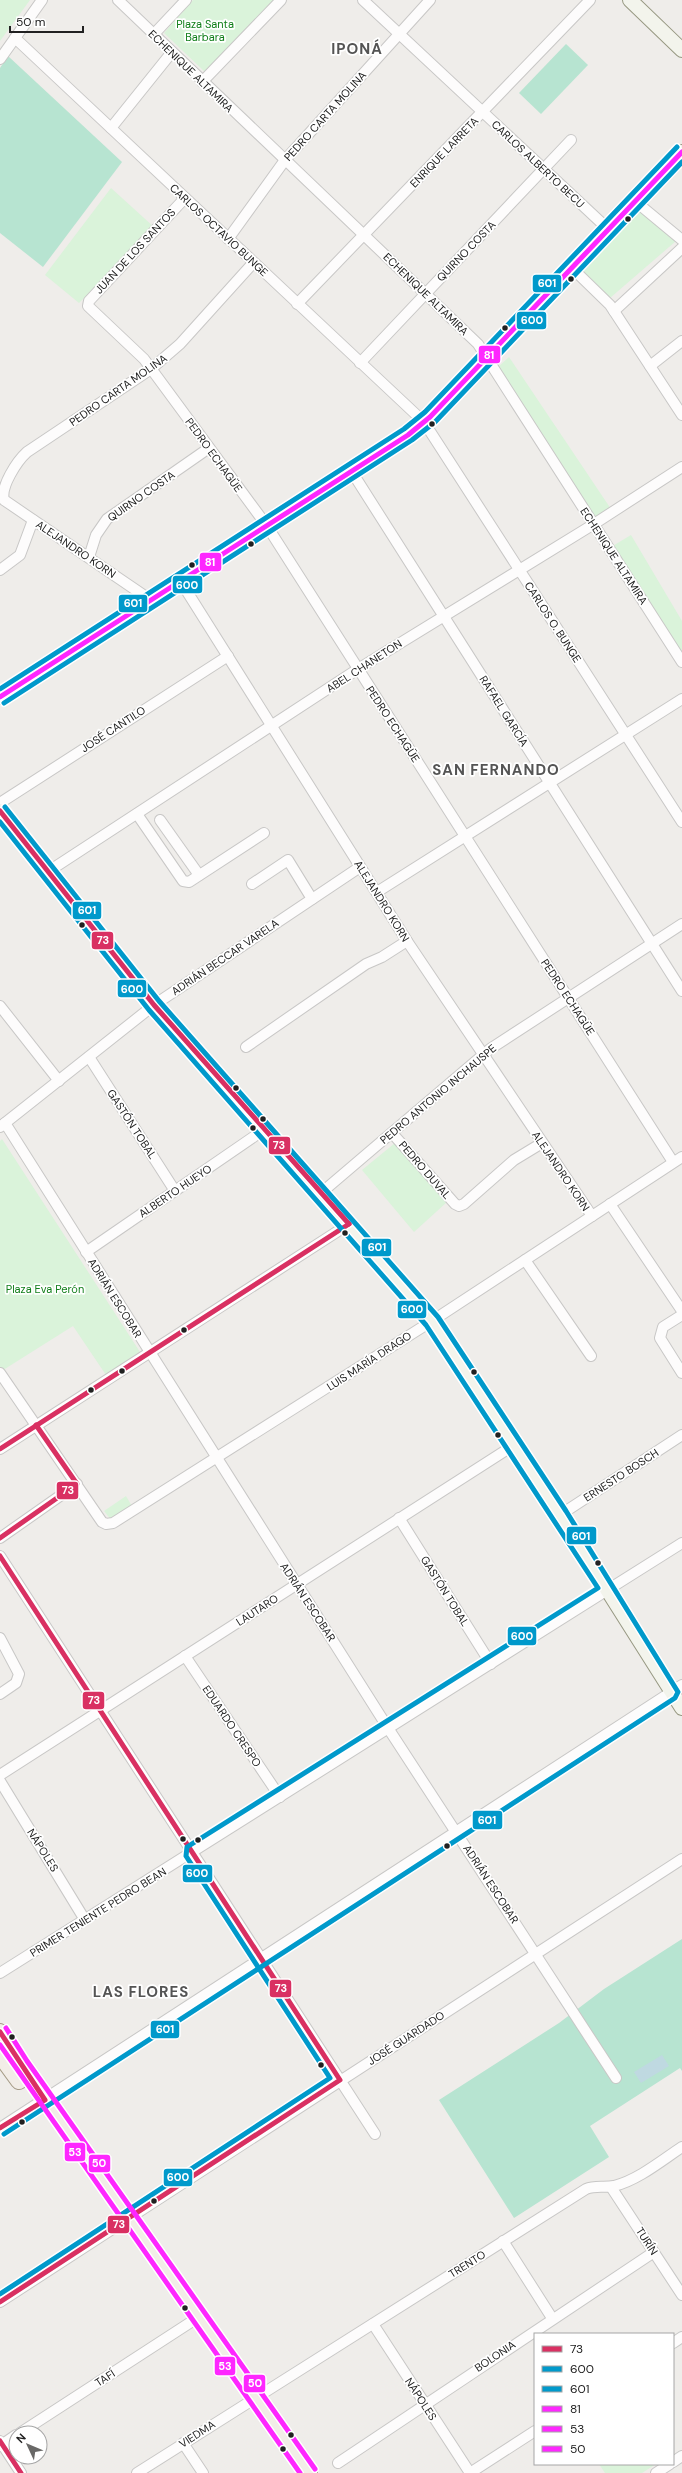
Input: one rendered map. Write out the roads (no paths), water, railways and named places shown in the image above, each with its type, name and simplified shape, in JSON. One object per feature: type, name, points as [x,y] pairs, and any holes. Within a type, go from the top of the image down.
[{"type":"main road","points":[[632,1],[682,50]]},
{"type":"main road","points":[[0,697],[352,472],[424,422],[682,152]]},
{"type":"main road","points":[[0,810],[154,1005],[349,1224],[432,1321],[608,1590],[677,1688],[682,1708]]},
{"type":"main road","points":[[0,2032],[41,2103]]},
{"type":"main road","points":[[0,2055],[41,2103],[253,2400],[297,2473]]},
{"type":"main road","points":[[125,2221],[191,2322],[310,2473]]},
{"type":"street","points":[[0,58],[42,0]]},
{"type":"street","name":"ECHENIQUE ALTAMIRA","points":[[118,0],[202,82],[426,293],[487,355],[682,662]]},
{"type":"street","points":[[154,34],[186,0]]},
{"type":"street","points":[[202,82],[281,0]]},
{"type":"street","name":"CARLOS ALBERTO BECU","points":[[364,0],[608,229]]},
{"type":"street","name":"PEDRO CARTA MOLINA","points":[[228,239],[285,160],[430,0]]},
{"type":"street","name":"ENRIQUE LARRETA","points":[[297,304],[590,0]]},
{"type":"street","name":"CARLOS OCTAVIO BUNGE","points":[[15,38],[424,422]]},
{"type":"street","points":[[110,128],[172,52]]},
{"type":"street","name":"QUIRNO COSTA","points":[[360,363],[571,140]]},
{"type":"street","name":"JUAN DE LOS SANTOS","points":[[88,306],[88,301],[185,198]]},
{"type":"street","points":[[635,201],[682,240]]},
{"type":"street","points":[[614,311],[682,248]]},
{"type":"street","name":"PEDRO CARTA MOLINA","points":[[2,497],[2,488],[20,458],[151,369],[180,344],[253,263]]},
{"type":"street","points":[[571,267],[614,311],[682,415]]},
{"type":"street","name":"PEDRO ECHAGÜE","points":[[88,306],[151,369],[267,526],[568,998],[678,1160]]},
{"type":"street","points":[[650,366],[682,341]]},
{"type":"street","name":"CARLOS O. BUNGE","points":[[424,422],[682,822]]},
{"type":"street","name":"QUIRNO COSTA","points":[[89,557],[96,534],[107,519],[209,448]]},
{"type":"street","name":"ABEL CHANETON","points":[[49,871],[358,669],[443,615],[594,524],[682,467]]},
{"type":"street","name":"RAFAEL GARCÍA","points":[[352,472],[682,991]]},
{"type":"street","name":"ALEJANDRO KORN","points":[[2,497],[33,520],[152,601]]},
{"type":"street","points":[[0,570],[20,555],[33,520]]},
{"type":"street","name":"ALEJANDRO KORN","points":[[181,582],[407,941],[592,1216]]},
{"type":"street","name":"JOSÉ CANTILO","points":[[0,803],[228,656]]},
{"type":"street","points":[[376,892],[466,838],[682,699]]},
{"type":"street","points":[[137,814],[184,881],[189,882],[264,833]]},
{"type":"street","points":[[160,820],[199,875]]},
{"type":"street","points":[[252,884],[288,860],[312,899]]},
{"type":"street","name":"ADRIÁN BECCAR VARELA","points":[[2,1125],[154,1005],[360,867]]},
{"type":"street","name":"PEDRO ANTONIO INCHAUSPE","points":[[321,1193],[483,1055],[682,924]]},
{"type":"street","points":[[246,1047],[366,964],[382,957],[407,941]]},
{"type":"street","points":[[0,1006],[59,1081]]},
{"type":"street","name":"GASTÓN TOBAL","points":[[89,1057],[175,1191]]},
{"type":"street","name":"ADRIÁN ESCOBAR","points":[[2,1125],[86,1252],[148,1352],[388,1728],[616,2078]]},
{"type":"street","name":"ALBERTO HUEYO","points":[[86,1252],[265,1130]]},
{"type":"street","name":"PEDRO DUVAL","points":[[392,1133],[455,1204],[459,1206],[464,1204],[514,1160],[542,1143]]},
{"type":"street","name":"LUIS MARÍA DRAGO","points":[[77,1484],[102,1522],[106,1524],[113,1523],[432,1321],[678,1160]]},
{"type":"street","points":[[610,1204],[682,1311]]},
{"type":"street","points":[[0,1449],[148,1352],[349,1224]]},
{"type":"street","points":[[525,1260],[591,1356]]},
{"type":"street","points":[[682,1315],[663,1327],[660,1338],[682,1373]]},
{"type":"street","points":[[0,1373],[77,1484],[0,1538]]},
{"type":"street","name":"ERNESTO BOSCH","points":[[560,1515],[682,1435]]},
{"type":"street","name":"LAUTARO","points":[[0,1775],[514,1445]]},
{"type":"street","name":"GASTÓN TOBAL","points":[[399,1518],[491,1664]]},
{"type":"street","name":"PRIMER TENIENTE PEDRO BEAN","points":[[0,1974],[682,1543]]},
{"type":"street","points":[[0,1556],[375,2134]]},
{"type":"street","points":[[0,1638],[19,1674],[16,1683],[0,1694]]},
{"type":"street","name":"EDUARDO CRESPO","points":[[185,1656],[280,1797]]},
{"type":"street","points":[[0,2128],[41,2103],[260,1957],[677,1688]]},
{"type":"street","name":"NÁPOLES","points":[[0,1781],[85,1920]]},
{"type":"street","name":"JOSÉ GUARDADO","points":[[0,2302],[682,1859]]},
{"type":"street","name":"TRENTO","points":[[253,2400],[586,2189],[594,2186],[612,2187],[638,2176],[682,2148]]},
{"type":"street","name":"TURÍN","points":[[612,2187],[682,2294]]},
{"type":"street","points":[[503,2241],[552,2318]]},
{"type":"street","name":"BOLONIA","points":[[338,2463],[552,2318],[654,2252]]},
{"type":"street","name":"TAFÍ","points":[[32,2425],[191,2322]]},
{"type":"street","name":"NÁPOLES","points":[[373,2324],[470,2473]]},
{"type":"street","name":"VIEDMA","points":[[137,2473],[253,2400]]},
{"type":"street","points":[[470,2473],[534,2432]]},
{"type":"street","points":[[184,2443],[203,2473]]},
{"type":"street","points":[[1,2444],[21,2473]]},
{"type":"street","points":[[656,2473],[668,2465]]},
{"type":"water","points":[[662,2055],[669,2066],[641,2083],[634,2072]]},
{"type":"district","name":"IPONÁ","points":[[357,49]]},
{"type":"district","name":"SAN FERNANDO","points":[[496,770]]},
{"type":"district","name":"LAS FLORES","points":[[141,1992]]},
{"type":"park label","name":"Plaza Santa Barbara","points":[[205,30]]},
{"type":"park label","name":"Plaza Eva Perón","points":[[45,1289]]}]
